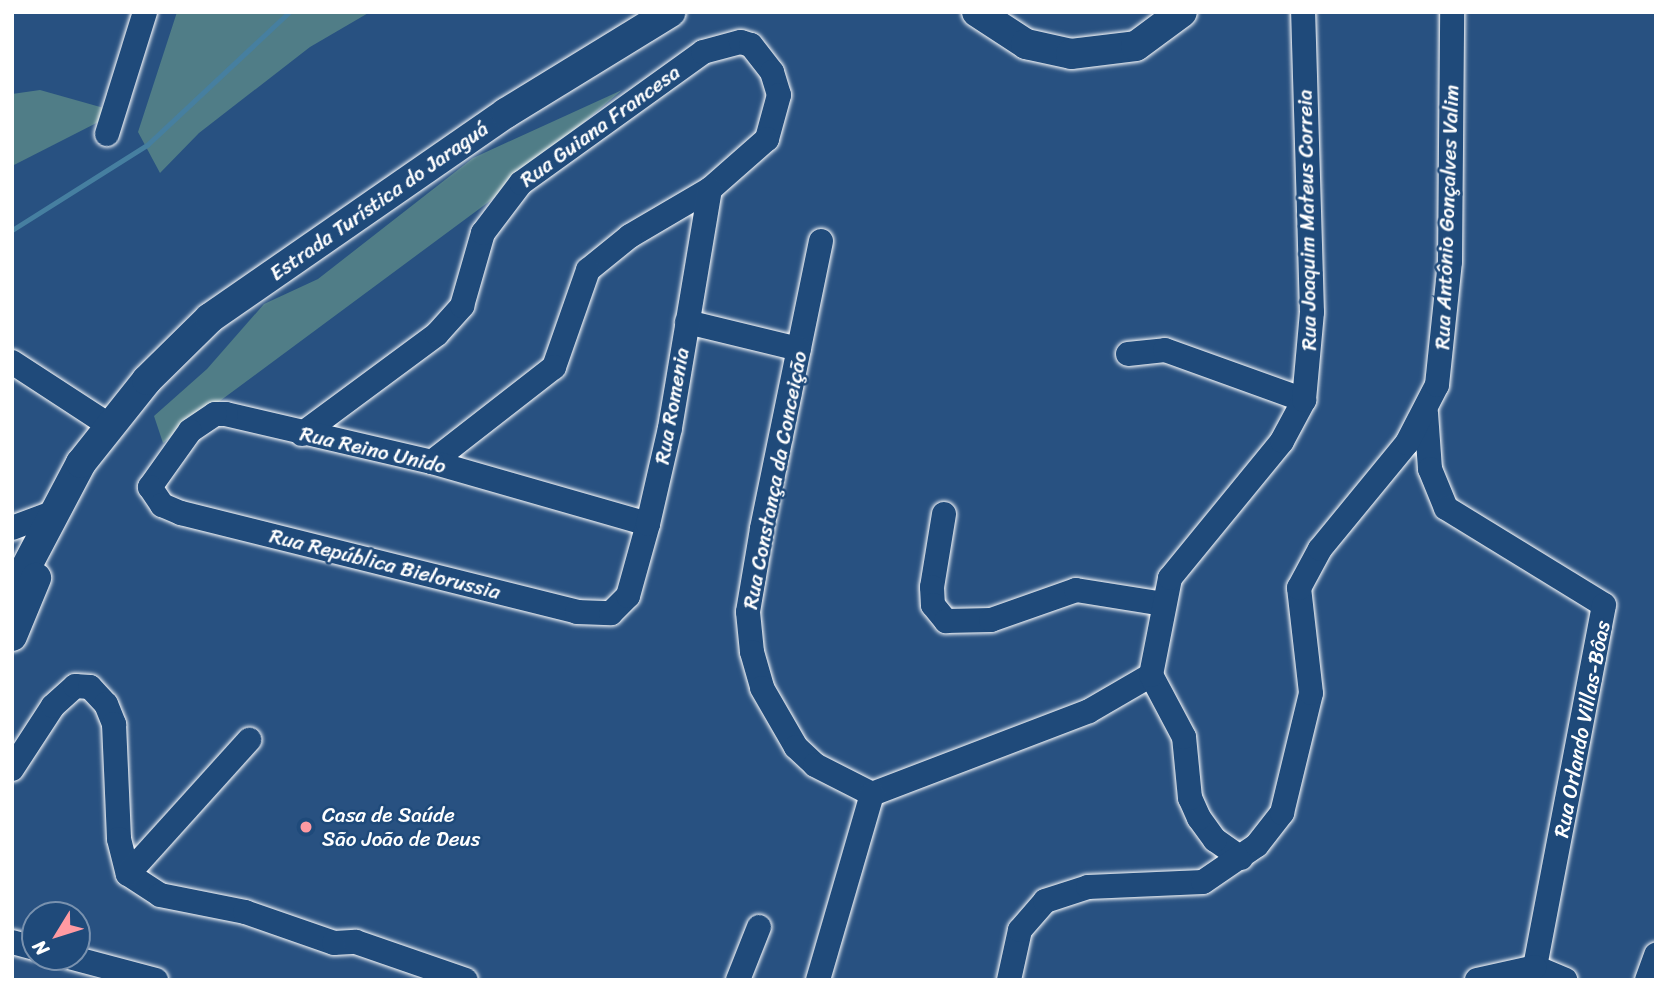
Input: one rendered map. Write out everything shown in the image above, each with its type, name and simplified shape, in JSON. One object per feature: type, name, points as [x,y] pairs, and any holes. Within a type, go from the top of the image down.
[{"type":"main road","name":"Estrada Turística do Jaraguá","points":[[12,594],[52,513],[110,426],[180,346],[253,288],[506,113],[639,12]]},
{"type":"main road","name":"Estrada Turística do Jaraguá","points":[[506,113],[671,12]]},
{"type":"main road","points":[[977,12],[1026,44],[1071,54],[1136,46],[1182,12]]},
{"type":"main road","name":"Estrada Turística do Jaraguá","points":[[12,636],[51,543],[107,453],[253,288]]},
{"type":"street","points":[[107,134],[145,12]]},
{"type":"street","name":"Rua Joaquim Mateus Correia","points":[[1152,675],[1164,604],[1183,557],[1282,441],[1304,400],[1312,312],[1303,12]]},
{"type":"street","name":"Rua Antônio Gonçalves Valim","points":[[1009,980],[1020,930],[1045,901],[1088,887],[1188,885],[1241,858],[1282,813],[1298,761],[1311,693],[1300,610],[1305,571],[1426,414],[1443,355],[1450,262],[1452,12]]},
{"type":"street","name":"Rua Guiana Francesa","points":[[302,433],[437,334],[462,306],[483,233],[521,183],[704,52],[741,42],[751,45],[772,72],[779,96],[776,118],[766,139],[710,189]]},
{"type":"street","points":[[432,462],[554,367],[588,270],[630,236],[710,189]]},
{"type":"street","name":"Rua Romenia","points":[[611,613],[628,596],[648,524],[710,189]]},
{"type":"street","name":"Rua Constança da Conceição","points":[[821,241],[752,588],[752,652],[762,688],[796,747],[816,765],[872,794]]},
{"type":"street","points":[[687,322],[799,349]]},
{"type":"street","points":[[1128,354],[1164,350],[1304,400]]},
{"type":"street","points":[[12,362],[110,426]]},
{"type":"street","name":"Rua Reino Unido","points":[[162,505],[152,496],[152,478],[203,421],[226,414],[432,462],[648,524]]},
{"type":"street","name":"Rua Orlando Villas-Bôas","points":[[1426,414],[1430,469],[1446,508],[1604,605],[1535,967]]},
{"type":"street","name":"Rua República Bielorussia","points":[[162,505],[577,612],[611,613]]},
{"type":"street","points":[[12,528],[52,513]]},
{"type":"street","points":[[944,514],[932,587],[933,605],[946,621],[991,620],[1076,590],[1164,604]]},
{"type":"street","points":[[818,980],[872,794],[1089,711],[1152,675],[1184,737],[1190,798],[1199,818],[1215,840],[1241,858]]},
{"type":"street","points":[[12,769],[66,693],[82,685],[99,694],[114,724],[119,839],[128,874],[160,895],[245,912],[334,943],[356,942],[466,980]]},
{"type":"street","points":[[128,874],[249,740]]},
{"type":"street","points":[[738,980],[759,927]]},
{"type":"street","points":[[1647,980],[1656,955]]},
{"type":"street","points":[[91,963],[156,980]]},
{"type":"street","points":[[1477,980],[1535,967],[1565,980]]},
{"type":"green space","points":[[177,12],[370,12],[310,47],[199,133],[160,173],[138,132]]},
{"type":"green space","points":[[40,90],[118,112],[12,166],[12,94]]},
{"type":"green space","points":[[622,90],[498,195],[163,443],[154,416],[207,369],[264,304],[318,279],[473,158]]},
{"type":"waterway","points":[[12,230],[147,145],[289,12]]},
{"type":"place","name":"Casa de Saúde São João de Deus","points":[[306,827]]}]
